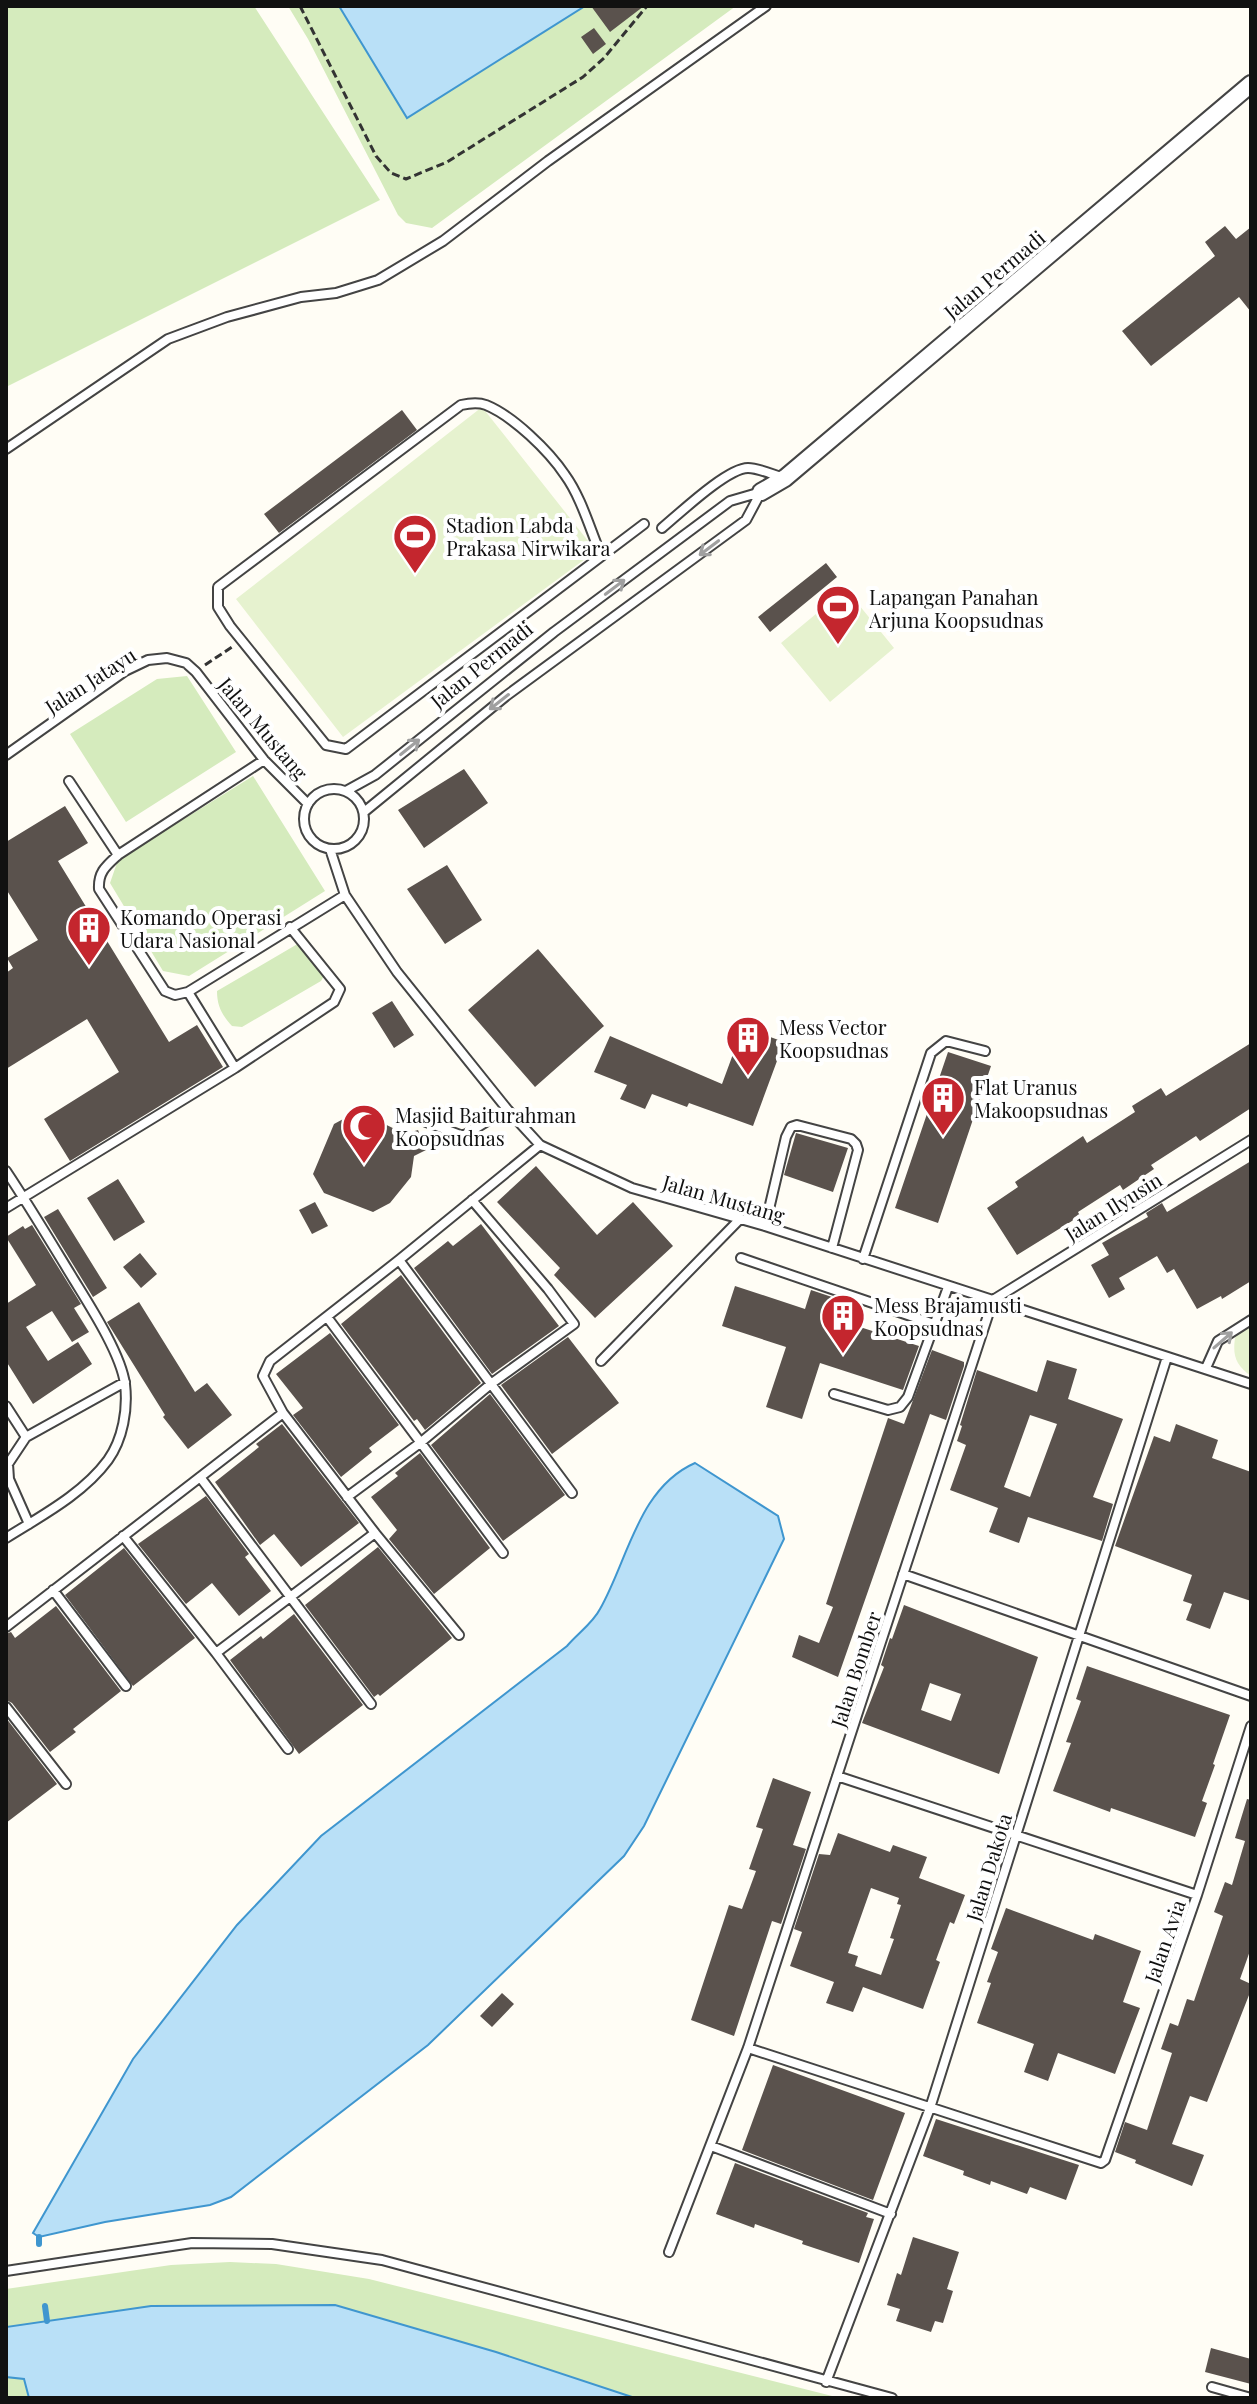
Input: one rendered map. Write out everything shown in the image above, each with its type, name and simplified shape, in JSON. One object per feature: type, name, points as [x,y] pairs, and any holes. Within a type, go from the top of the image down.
[{"type":"street","name":"Jalan Permadi","points":[[761,492],[785,478],[1251,84]]},
{"type":"lane","points":[[6,449],[168,339],[227,317],[301,297],[336,293],[378,280],[443,241],[548,161],[766,6]]},
{"type":"lane","points":[[601,555],[567,476],[546,451],[518,426],[487,406],[476,403],[461,405],[218,587],[218,607],[326,745],[346,749],[644,524]]},
{"type":"lane","points":[[662,528],[735,470],[750,468],[785,478]]},
{"type":"lane","name":"Jalan Permadi","points":[[346,791],[375,775],[554,632],[730,501],[761,492]]},
{"type":"lane","name":"Jalan Permadi","points":[[364,812],[506,696],[746,520],[761,492]]},
{"type":"lane","name":"Jalan Jatayu","points":[[6,755],[125,671],[148,660],[167,658],[186,663],[196,672]]},
{"type":"lane","name":"Jalan Mustang","points":[[196,672],[264,760],[308,804]]},
{"type":"lane","points":[[264,760],[118,855],[98,877],[99,889],[165,991],[175,995],[188,992],[345,895]]},
{"type":"lane","points":[[69,781],[118,855]]},
{"type":"lane","points":[[325,790],[346,791],[355,797],[364,812],[360,835],[342,848],[330,849],[319,845],[310,837],[305,826],[308,804],[325,790]]},
{"type":"lane","name":"Jalan Mustang","points":[[330,849],[345,895],[397,972],[507,1109],[540,1145],[632,1188],[765,1226],[1251,1384]]},
{"type":"lane","points":[[6,1208],[235,1068],[334,1002],[340,989],[290,927]]},
{"type":"lane","points":[[188,992],[235,1068]]},
{"type":"lane","points":[[863,1259],[931,1053],[946,1041],[985,1051]]},
{"type":"lane","points":[[426,1122],[463,1136],[507,1109]]},
{"type":"lane","points":[[765,1226],[791,1127],[797,1125],[851,1139],[858,1150],[832,1248]]},
{"type":"lane","name":"Jalan Ilyusin","points":[[993,1300],[1251,1140]]},
{"type":"lane","points":[[459,1635],[375,1533],[283,1413],[263,1376],[265,1367],[540,1145]]},
{"type":"lane","points":[[6,1171],[104,1330],[125,1382],[125,1411],[119,1439],[108,1459],[65,1500],[6,1538]]},
{"type":"lane","points":[[347,1497],[420,1443],[492,1383],[574,1324],[472,1200]]},
{"type":"lane","points":[[601,1361],[739,1220]]},
{"type":"lane","points":[[741,1258],[934,1324]]},
{"type":"lane","points":[[399,1260],[572,1493]]},
{"type":"lane","points":[[834,1394],[888,1410],[900,1407],[908,1397],[948,1287]]},
{"type":"lane","name":"Jalan Bomber","points":[[669,2252],[748,2048],[993,1300]]},
{"type":"lane","points":[[327,1317],[503,1553]]},
{"type":"lane","points":[[1206,1368],[1218,1341],[1251,1320]]},
{"type":"lane","name":"Jalan Dakota","points":[[826,2382],[930,2108],[1167,1357]]},
{"type":"lane","points":[[29,1524],[7,1472],[8,1464],[26,1437],[125,1382]]},
{"type":"lane","points":[[6,1406],[26,1437]]},
{"type":"lane","points":[[6,1627],[283,1413]]},
{"type":"lane","points":[[200,1477],[371,1704]]},
{"type":"lane","points":[[216,1653],[375,1533]]},
{"type":"lane","points":[[123,1536],[288,1749]]},
{"type":"lane","points":[[903,1574],[1251,1696]]},
{"type":"lane","points":[[53,1590],[126,1686]]},
{"type":"lane","points":[[6,1707],[66,1784]]},
{"type":"lane","name":"Jalan Avia","points":[[930,2108],[1101,2163],[1109,2156],[1251,1726]]},
{"type":"lane","points":[[837,1776],[1197,1895]]},
{"type":"lane","points":[[748,2048],[930,2108]]},
{"type":"lane","points":[[711,2146],[891,2214]]},
{"type":"lane","points":[[6,2271],[192,2243],[272,2244],[382,2260],[892,2398]]},
{"type":"lane","points":[[1212,2387],[1251,2398]]},
{"type":"path","points":[[300,6],[376,156],[391,173],[406,179],[447,162],[583,77],[604,58],[647,6]]},
{"type":"path","points":[[196,672],[241,640]]},
{"type":"green space","points":[[6,6],[254,6],[380,200],[6,387]]},
{"type":"green space","points":[[288,6],[736,6],[432,228],[406,223],[398,215]]},
{"type":"green space","name":"Stadion Labda Prakasa Nirwikara","points":[[482,407],[596,551],[343,737],[236,599]]},
{"type":"green space","name":"Lapangan Panahan Arjuna Koopsudnas","points":[[846,589],[894,648],[830,702],[781,643]]},
{"type":"green space","points":[[187,676],[236,752],[126,822],[70,734],[157,679]]},
{"type":"green space","points":[[253,776],[325,891],[189,976],[163,971],[110,883],[118,860]]},
{"type":"green space","points":[[306,939],[325,974],[321,981],[242,1027],[232,1026],[221,1010],[217,991]]},
{"type":"green space","points":[[1251,1324],[1251,1376],[1238,1362],[1234,1346],[1236,1333]]},
{"type":"green space","points":[[230,2262],[276,2264],[369,2279],[840,2398],[6,2398],[6,2289],[171,2265]]},
{"type":"water","points":[[339,6],[585,6],[407,118]]},
{"type":"water","points":[[695,1463],[778,1516],[784,1539],[644,1826],[624,1856],[428,2045],[231,2197],[210,2205],[105,2222],[39,2237],[33,2233],[133,2059],[237,1925],[321,1836],[567,1646],[585,1628],[610,1590],[647,1507],[676,1474]]},
{"type":"water","points":[[335,2305],[496,2352],[635,2398],[29,2398],[24,2379],[6,2377],[6,2327],[151,2306]]},
{"type":"building","points":[[591,6],[644,6],[610,32]]},
{"type":"building","points":[[594,28],[606,44],[593,54],[581,37]]},
{"type":"building","points":[[1225,226],[1236,239],[1251,227],[1251,312],[1239,297],[1151,366],[1122,331],[1215,256],[1205,242]]},
{"type":"building","points":[[402,410],[417,430],[279,533],[264,514]]},
{"type":"building","name":"Lapangan Panahan Arjuna Koopsudnas","points":[[826,563],[837,577],[770,632],[758,617]]},
{"type":"building","points":[[464,769],[488,803],[424,848],[398,810]]},
{"type":"building","name":"Komando Operasi Udara Nasional","points":[[65,806],[88,843],[58,861],[169,1042],[197,1025],[223,1067],[70,1161],[44,1119],[119,1072],[87,1019],[6,1069],[6,973],[13,968],[7,958],[38,940],[6,889],[6,842]]},
{"type":"building","points":[[447,865],[482,920],[445,944],[407,889]]},
{"type":"building","points":[[538,949],[604,1026],[535,1087],[468,1010]]},
{"type":"building","points":[[392,1001],[414,1035],[394,1048],[372,1013]]},
{"type":"building","points":[[743,1027],[784,1042],[753,1126],[689,1103],[687,1107],[652,1094],[645,1109],[620,1099],[627,1085],[594,1072],[610,1036],[722,1084]]},
{"type":"building","points":[[1251,1043],[1251,1108],[1200,1141],[1196,1136],[1151,1165],[1154,1169],[1123,1190],[1120,1185],[1078,1212],[1080,1216],[1017,1255],[987,1208],[1018,1187],[1015,1182],[1083,1136],[1087,1143],[1135,1112],[1132,1106],[1161,1088],[1166,1096]]},
{"type":"building","name":"Flat Uranus Makoopsudnas","points":[[948,1052],[991,1066],[938,1223],[895,1208]]},
{"type":"building","name":"Masjid Baiturahman Koopsudnas","points":[[358,1111],[405,1134],[418,1130],[426,1150],[414,1156],[411,1177],[390,1203],[373,1212],[324,1193],[313,1174],[334,1124]]},
{"type":"building","points":[[796,1133],[848,1148],[833,1192],[784,1175]]},
{"type":"building","points":[[1251,1161],[1251,1281],[1222,1299],[1221,1296],[1197,1309],[1174,1269],[1167,1273],[1157,1256],[1119,1278],[1125,1289],[1109,1298],[1091,1265],[1109,1255],[1102,1243],[1148,1217],[1146,1213],[1162,1203],[1167,1212]]},
{"type":"building","points":[[536,1166],[597,1235],[633,1202],[673,1246],[595,1318],[554,1275],[560,1268],[497,1202]]},
{"type":"building","points":[[118,1179],[145,1222],[114,1241],[87,1198]]},
{"type":"building","points":[[315,1202],[328,1226],[312,1234],[299,1210]]},
{"type":"building","points":[[58,1209],[107,1288],[93,1297],[44,1217]]},
{"type":"building","points":[[481,1224],[559,1326],[492,1374],[414,1268],[448,1241],[453,1246]]},
{"type":"building","points":[[32,1225],[81,1304],[74,1308],[89,1332],[72,1342],[52,1311],[26,1327],[48,1361],[78,1342],[92,1364],[33,1404],[6,1361],[6,1304],[36,1285],[6,1237],[23,1226],[25,1229]]},
{"type":"building","points":[[140,1253],[157,1274],[141,1288],[123,1267]]},
{"type":"building","points":[[401,1275],[481,1383],[425,1430],[417,1419],[414,1421],[341,1324]]},
{"type":"building","name":"Mess Brajamusti Koopsudnas","points":[[735,1286],[805,1309],[811,1290],[838,1299],[832,1318],[919,1346],[903,1390],[820,1363],[802,1419],[766,1407],[786,1347],[722,1326]]},
{"type":"building","points":[[139,1302],[195,1392],[207,1383],[232,1415],[188,1449],[163,1417],[165,1415],[107,1322]]},
{"type":"building","points":[[330,1333],[399,1425],[369,1448],[372,1452],[341,1477],[293,1415],[303,1408],[276,1374]]},
{"type":"building","points":[[568,1337],[619,1403],[552,1454],[501,1385]]},
{"type":"building","points":[[932,1350],[964,1362],[964,1366],[946,1420],[930,1414],[838,1677],[792,1657],[799,1635],[819,1643],[833,1607],[826,1604],[888,1418],[904,1424]]},
{"type":"building","points":[[1047,1360],[1077,1369],[1068,1399],[1123,1419],[1093,1497],[1113,1504],[1102,1541],[1028,1517],[1019,1543],[989,1532],[998,1508],[950,1490],[966,1445],[957,1441],[977,1370],[1037,1392]],"holes":[[[1030,1415],[1057,1424],[1030,1497],[1004,1487]]]},
{"type":"building","points":[[490,1394],[565,1495],[503,1541],[431,1445]]},
{"type":"building","points":[[282,1424],[359,1523],[301,1567],[274,1534],[260,1545],[215,1482]]},
{"type":"building","points":[[1176,1424],[1218,1440],[1212,1458],[1251,1472],[1251,1601],[1224,1592],[1210,1629],[1186,1620],[1192,1604],[1183,1601],[1192,1575],[1115,1546],[1154,1436],[1170,1442]]},
{"type":"building","points":[[420,1453],[490,1548],[434,1594],[389,1539],[397,1530],[371,1497],[398,1476],[395,1473]]},
{"type":"building","points":[[206,1496],[249,1554],[245,1557],[271,1591],[239,1616],[212,1583],[186,1604],[138,1544]]},
{"type":"building","points":[[378,1547],[452,1638],[380,1696],[374,1697],[305,1605]]},
{"type":"building","points":[[124,1548],[195,1638],[133,1686],[65,1595]]},
{"type":"building","points":[[904,1605],[1038,1657],[999,1774],[862,1723]],"holes":[[[930,1683],[961,1694],[951,1721],[921,1710]]]},
{"type":"building","points":[[56,1606],[121,1691],[73,1729],[76,1732],[50,1752],[12,1703],[6,1700],[6,1634],[11,1632],[15,1638]]},
{"type":"building","points":[[294,1614],[363,1705],[299,1754],[230,1660]]},
{"type":"building","points":[[1087,1666],[1230,1715],[1202,1801],[1207,1803],[1195,1837],[1111,1808],[1110,1812],[1053,1791],[1071,1743],[1066,1742],[1081,1701],[1076,1699]]},
{"type":"building","points":[[6,1718],[57,1784],[6,1823]]},
{"type":"building","points":[[773,1778],[811,1792],[793,1845],[806,1849],[781,1924],[772,1921],[734,2036],[691,2020],[729,1905],[742,1909],[756,1871],[749,1869],[763,1829],[756,1827]]},
{"type":"building","points":[[1247,1799],[1251,1800],[1251,1948],[1240,1979],[1251,1984],[1251,1990],[1207,2102],[1190,2096],[1172,2144],[1204,2155],[1192,2186],[1115,2152],[1125,2122],[1147,2130],[1172,2053],[1161,2049],[1170,2023],[1178,2026],[1187,1999],[1194,2001],[1223,1916],[1214,1912],[1225,1882],[1232,1885],[1245,1841],[1235,1838]]},
{"type":"building","points":[[838,1833],[890,1852],[893,1845],[927,1857],[919,1878],[965,1895],[954,1924],[950,1922],[936,1960],[940,1962],[923,2009],[863,1987],[853,2012],[826,2003],[834,1982],[790,1966],[802,1932],[794,1929],[819,1854],[830,1855]],"holes":[[[871,1888],[899,1898],[897,1904],[901,1905],[890,1938],[894,1939],[881,1975],[855,1966],[858,1956],[848,1953]]]},
{"type":"building","points":[[1006,1908],[1093,1940],[1095,1934],[1141,1951],[1123,2002],[1140,2008],[1115,2074],[1058,2053],[1048,2081],[1024,2072],[1034,2044],[977,2023],[998,1952],[991,1949]]},
{"type":"building","points":[[502,1993],[514,2004],[492,2027],[480,2016]]},
{"type":"building","points":[[773,2065],[905,2113],[873,2200],[742,2150]]},
{"type":"building","points":[[936,2119],[1079,2165],[1066,2200],[1030,2187],[1027,2194],[991,2181],[990,2185],[963,2175],[964,2171],[923,2156]]},
{"type":"building","points":[[735,2163],[868,2213],[866,2217],[874,2219],[859,2263],[755,2224],[754,2228],[716,2214]]},
{"type":"building","points":[[913,2237],[959,2252],[947,2289],[953,2291],[943,2323],[935,2321],[931,2332],[896,2321],[900,2309],[887,2305]]},
{"type":"building","points":[[1211,2348],[1251,2359],[1251,2384],[1205,2372]]},
{"type":"waterway","points":[[39,2237],[39,2244]]},
{"type":"waterway","points":[[45,2306],[47,2321]]},
{"type":"place","name":"Stadion Labda Prakasa Nirwikara","points":[[415,575]]},
{"type":"place","name":"Lapangan Panahan Arjuna Koopsudnas","points":[[838,646]]},
{"type":"place","name":"Komando Operasi Udara Nasional","points":[[89,967]]},
{"type":"place","name":"Mess Vector Koopsudnas","points":[[748,1077]]},
{"type":"place","name":"Flat Uranus Makoopsudnas","points":[[943,1137]]},
{"type":"place","name":"Masjid Baiturahman Koopsudnas","points":[[364,1165]]},
{"type":"place","name":"Mess Brajamusti Koopsudnas","points":[[843,1355]]}]
